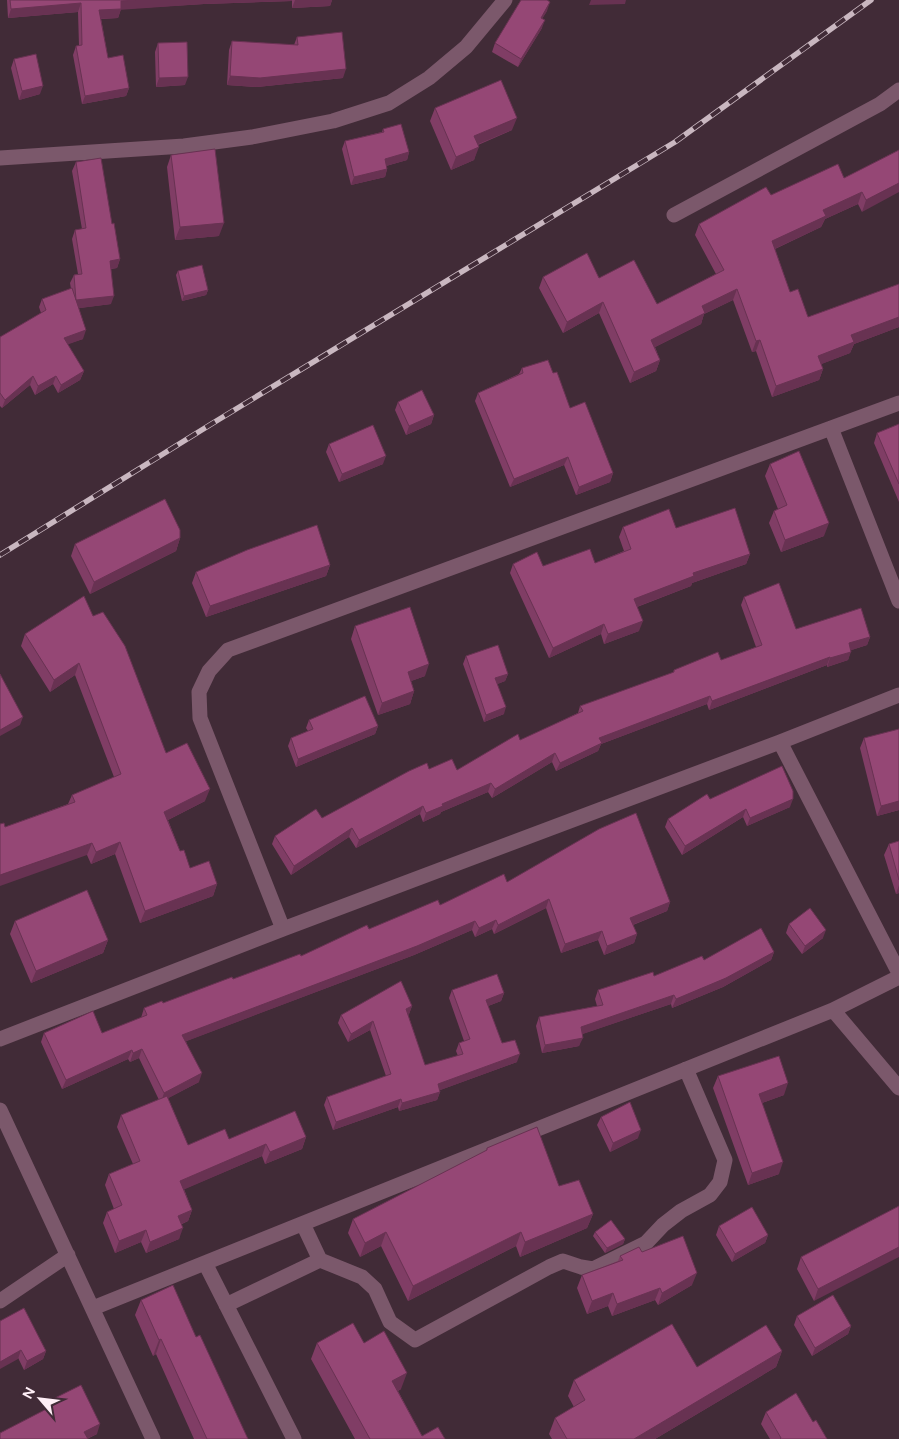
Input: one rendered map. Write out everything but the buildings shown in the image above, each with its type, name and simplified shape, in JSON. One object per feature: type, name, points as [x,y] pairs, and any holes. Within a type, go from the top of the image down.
[{"type":"street","points":[[0,158],[184,146],[252,137],[333,121],[389,102],[429,78],[466,47],[505,0]]},
{"type":"street","points":[[674,216],[880,104],[899,90]]},
{"type":"street","points":[[283,929],[200,718],[199,692],[209,671],[228,650],[899,403]]},
{"type":"street","points":[[832,428],[899,601]]},
{"type":"street","points":[[0,1039],[283,929],[780,742],[899,695]]},
{"type":"street","points":[[780,742],[899,972]]},
{"type":"street","points":[[93,1308],[833,1010],[899,977]]},
{"type":"street","points":[[833,1010],[899,1088]]},
{"type":"street","points":[[303,1224],[320,1260],[362,1277],[375,1289],[390,1322],[416,1340],[549,1266],[563,1261],[581,1267],[593,1268],[646,1243],[663,1225],[681,1211],[710,1195],[720,1182],[724,1160],[686,1069]]},
{"type":"street","points":[[0,1110],[153,1439]]},
{"type":"street","points":[[0,1301],[68,1255]]},
{"type":"street","points":[[226,1305],[320,1260]]},
{"type":"street","points":[[205,1263],[294,1439]]},
{"type":"railway","points":[[0,555],[675,142],[871,0]]}]
